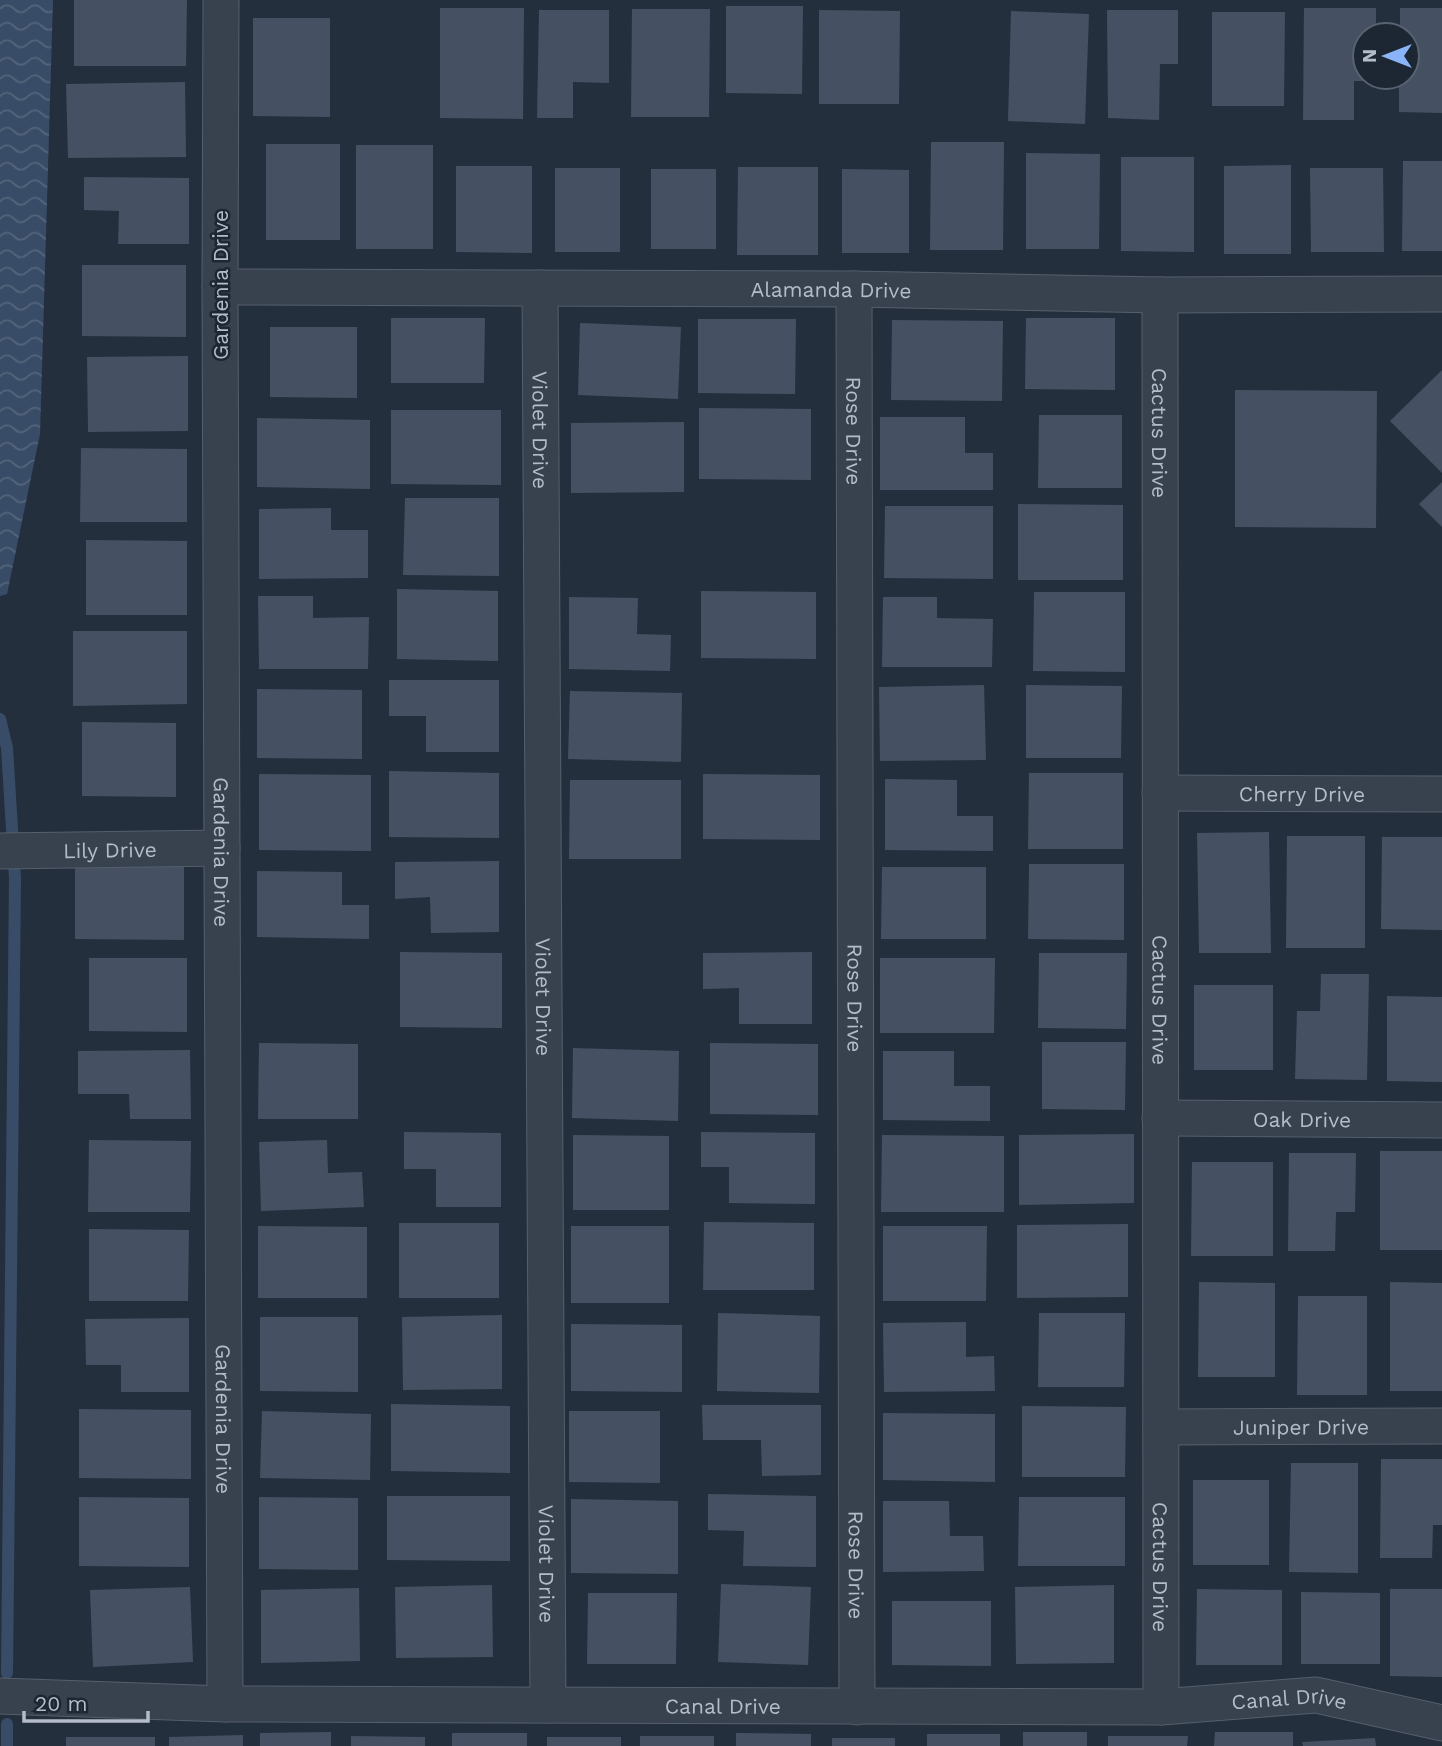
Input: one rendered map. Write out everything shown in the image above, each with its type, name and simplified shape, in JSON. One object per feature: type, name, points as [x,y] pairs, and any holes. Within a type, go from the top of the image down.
[{"type":"street","name":"Gardenia Drive","points":[[221,0],[225,1704]]},
{"type":"street","name":"Alamanda Drive","points":[[220,287],[854,289],[1160,295],[1442,294]]},
{"type":"street","name":"Violet Drive","points":[[540,288],[548,1705]]},
{"type":"street","name":"Rose Drive","points":[[854,289],[857,1707]]},
{"type":"street","name":"Cactus Drive","points":[[1160,295],[1161,1707]]},
{"type":"street","name":"Cherry Drive","points":[[1160,793],[1442,794]]},
{"type":"street","name":"Lily Drive","points":[[0,851],[222,848]]},
{"type":"street","name":"Oak Drive","points":[[1160,1118],[1442,1120]]},
{"type":"street","name":"Juniper Drive","points":[[1161,1427],[1442,1426]]},
{"type":"street","name":"Canal Drive","points":[[0,1696],[225,1704],[1161,1707],[1316,1695],[1442,1723]]},
{"type":"water","points":[[0,0],[53,0],[40,434],[7,594],[0,596]]},
{"type":"building","points":[[74,0],[187,0],[186,66],[74,66]]},
{"type":"building","points":[[726,6],[803,6],[802,94],[726,93]]},
{"type":"building","points":[[440,8],[524,8],[523,119],[440,118]]},
{"type":"building","points":[[1304,8],[1376,8],[1376,21],[1351,21],[1351,91],[1354,91],[1354,120],[1303,120]]},
{"type":"building","points":[[1400,8],[1442,8],[1442,113],[1399,112],[1399,91],[1421,91],[1421,21],[1400,21]]},
{"type":"building","points":[[632,9],[710,9],[709,117],[631,117]]},
{"type":"building","points":[[539,10],[609,10],[609,83],[573,82],[573,118],[537,118]]},
{"type":"building","points":[[819,10],[900,11],[899,104],[819,104]]},
{"type":"building","points":[[1107,10],[1178,10],[1178,64],[1160,64],[1159,120],[1108,118]]},
{"type":"building","points":[[1011,11],[1089,14],[1085,124],[1008,121]]},
{"type":"building","points":[[1212,12],[1285,12],[1284,106],[1212,106]]},
{"type":"building","points":[[253,18],[330,18],[330,117],[253,116]]},
{"type":"building","points":[[185,82],[186,157],[68,158],[66,84]]},
{"type":"building","points":[[931,142],[1004,142],[1003,250],[930,250]]},
{"type":"building","points":[[266,144],[340,144],[340,240],[266,240]]},
{"type":"building","points":[[356,145],[433,145],[433,249],[356,249]]},
{"type":"building","points":[[1026,153],[1100,154],[1099,249],[1026,249]]},
{"type":"building","points":[[1121,157],[1194,157],[1194,252],[1121,251]]},
{"type":"building","points":[[1403,161],[1442,161],[1442,251],[1402,251]]},
{"type":"building","points":[[1291,165],[1291,254],[1224,254],[1224,166]]},
{"type":"building","points":[[456,166],[532,166],[532,253],[456,252]]},
{"type":"building","points":[[738,167],[818,167],[818,255],[737,255]]},
{"type":"building","points":[[555,168],[620,168],[620,252],[555,252]]},
{"type":"building","points":[[1310,168],[1383,168],[1384,252],[1311,252]]},
{"type":"building","points":[[651,169],[716,169],[716,249],[651,249]]},
{"type":"building","points":[[842,169],[909,170],[909,253],[842,253]]},
{"type":"building","points":[[84,177],[189,178],[189,244],[118,244],[119,211],[84,210]]},
{"type":"building","points":[[82,265],[186,265],[186,337],[82,336]]},
{"type":"building","points":[[391,318],[485,318],[484,383],[391,383]]},
{"type":"building","points":[[1026,318],[1115,318],[1115,390],[1025,389]]},
{"type":"building","points":[[698,319],[796,319],[795,394],[698,393]]},
{"type":"building","points":[[892,320],[1003,321],[1002,401],[891,400]]},
{"type":"building","points":[[580,323],[681,327],[678,399],[578,395]]},
{"type":"building","points":[[270,327],[357,327],[357,398],[270,397]]},
{"type":"building","points":[[188,356],[188,431],[88,432],[87,357]]},
{"type":"building","points":[[1442,370],[1442,473],[1390,421]]},
{"type":"building","points":[[1235,390],[1377,391],[1376,528],[1235,527]]},
{"type":"building","points":[[699,408],[811,409],[811,480],[699,479]]},
{"type":"building","points":[[391,410],[501,410],[501,485],[391,484]]},
{"type":"building","points":[[1039,415],[1122,415],[1122,488],[1038,488]]},
{"type":"building","points":[[880,417],[965,417],[965,453],[993,453],[993,490],[880,490]]},
{"type":"building","points":[[257,418],[370,420],[370,489],[257,487]]},
{"type":"building","points":[[684,422],[684,492],[571,493],[571,423]]},
{"type":"building","points":[[81,448],[187,449],[187,522],[80,522]]},
{"type":"building","points":[[1442,482],[1442,527],[1419,504]]},
{"type":"building","points":[[405,498],[499,498],[499,576],[403,575]]},
{"type":"building","points":[[1018,504],[1123,505],[1123,580],[1018,580]]},
{"type":"building","points":[[885,506],[993,506],[993,579],[884,578]]},
{"type":"building","points":[[331,508],[331,530],[368,530],[368,578],[259,579],[259,509]]},
{"type":"building","points":[[86,540],[187,541],[187,615],[86,615]]},
{"type":"building","points":[[397,589],[498,591],[498,661],[397,659]]},
{"type":"building","points":[[701,591],[816,592],[816,659],[701,658]]},
{"type":"building","points":[[1034,592],[1125,592],[1125,672],[1033,671]]},
{"type":"building","points":[[258,596],[313,596],[313,618],[369,617],[368,669],[259,669]]},
{"type":"building","points":[[569,597],[638,598],[637,634],[671,635],[670,671],[569,669]]},
{"type":"building","points":[[883,597],[937,597],[937,618],[993,619],[992,667],[882,667]]},
{"type":"building","points":[[73,631],[187,631],[187,704],[73,706]]},
{"type":"building","points":[[389,680],[499,680],[499,752],[426,752],[426,716],[389,716]]},
{"type":"building","points":[[984,685],[986,760],[880,761],[879,687]]},
{"type":"building","points":[[1026,685],[1122,686],[1121,758],[1026,758]]},
{"type":"building","points":[[257,689],[362,690],[362,759],[257,758]]},
{"type":"building","points":[[570,691],[682,693],[681,762],[568,759]]},
{"type":"building","points":[[82,722],[176,723],[176,797],[82,796]]},
{"type":"building","points":[[389,771],[499,773],[499,838],[389,837]]},
{"type":"building","points":[[1029,773],[1123,773],[1123,849],[1028,849]]},
{"type":"building","points":[[259,774],[371,775],[371,851],[259,850]]},
{"type":"building","points":[[703,774],[820,775],[820,840],[703,839]]},
{"type":"building","points":[[885,779],[957,780],[957,816],[993,816],[993,851],[885,850]]},
{"type":"building","points":[[570,780],[681,780],[681,859],[569,859]]},
{"type":"building","points":[[1269,832],[1271,953],[1199,953],[1197,833]]},
{"type":"building","points":[[1287,836],[1365,836],[1365,948],[1286,948]]},
{"type":"building","points":[[1382,837],[1442,837],[1442,930],[1381,929]]},
{"type":"building","points":[[499,861],[499,932],[431,933],[430,897],[395,899],[395,862]]},
{"type":"building","points":[[1029,864],[1124,864],[1124,940],[1028,939]]},
{"type":"building","points":[[75,867],[184,867],[184,940],[75,939]]},
{"type":"building","points":[[882,867],[986,867],[986,939],[881,939]]},
{"type":"building","points":[[257,871],[342,872],[342,905],[369,905],[369,939],[257,937]]},
{"type":"building","points":[[400,952],[502,953],[502,1028],[400,1027]]},
{"type":"building","points":[[812,952],[812,1024],[739,1024],[739,988],[703,989],[703,953]]},
{"type":"building","points":[[1039,953],[1127,953],[1126,1029],[1038,1028]]},
{"type":"building","points":[[89,958],[187,958],[187,1032],[89,1031]]},
{"type":"building","points":[[880,958],[995,958],[994,1033],[880,1033]]},
{"type":"building","points":[[1321,974],[1369,974],[1367,1080],[1295,1079],[1297,1011],[1320,1011]]},
{"type":"building","points":[[1194,985],[1273,985],[1273,1070],[1194,1070]]},
{"type":"building","points":[[1387,996],[1442,997],[1442,1082],[1387,1081]]},
{"type":"building","points":[[1042,1042],[1126,1042],[1125,1110],[1042,1109]]},
{"type":"building","points":[[259,1043],[358,1044],[358,1119],[258,1119]]},
{"type":"building","points":[[710,1043],[818,1044],[818,1115],[710,1114]]},
{"type":"building","points":[[573,1048],[679,1051],[678,1121],[572,1118]]},
{"type":"building","points":[[190,1050],[191,1119],[130,1119],[129,1094],[78,1094],[78,1051]]},
{"type":"building","points":[[883,1051],[954,1051],[954,1086],[990,1086],[990,1121],[883,1120]]},
{"type":"building","points":[[404,1132],[501,1133],[501,1207],[436,1207],[436,1169],[404,1169]]},
{"type":"building","points":[[701,1132],[815,1133],[815,1204],[729,1203],[729,1167],[701,1167]]},
{"type":"building","points":[[1134,1134],[1134,1203],[1019,1205],[1019,1135]]},
{"type":"building","points":[[573,1135],[669,1136],[669,1210],[573,1210]]},
{"type":"building","points":[[882,1135],[1004,1136],[1004,1212],[881,1212]]},
{"type":"building","points":[[89,1140],[191,1141],[190,1212],[88,1212]]},
{"type":"building","points":[[327,1140],[328,1173],[362,1172],[364,1207],[261,1211],[259,1142]]},
{"type":"building","points":[[1380,1151],[1442,1151],[1442,1250],[1380,1250]]},
{"type":"building","points":[[1289,1153],[1356,1153],[1355,1212],[1336,1212],[1335,1251],[1288,1251]]},
{"type":"building","points":[[1192,1162],[1273,1162],[1273,1256],[1191,1256]]},
{"type":"building","points":[[704,1222],[814,1223],[814,1290],[703,1290]]},
{"type":"building","points":[[399,1223],[499,1223],[499,1298],[399,1298]]},
{"type":"building","points":[[1128,1224],[1128,1297],[1017,1298],[1017,1225]]},
{"type":"building","points":[[258,1226],[367,1227],[367,1298],[258,1298]]},
{"type":"building","points":[[571,1226],[669,1226],[669,1303],[571,1303]]},
{"type":"building","points":[[883,1226],[987,1226],[986,1301],[883,1301]]},
{"type":"building","points":[[89,1229],[189,1230],[188,1301],[89,1301]]},
{"type":"building","points":[[1199,1282],[1275,1283],[1275,1377],[1198,1377]]},
{"type":"building","points":[[1390,1282],[1442,1283],[1442,1391],[1390,1391]]},
{"type":"building","points":[[1298,1296],[1367,1296],[1367,1395],[1297,1395]]},
{"type":"building","points":[[718,1313],[820,1316],[819,1393],[717,1391]]},
{"type":"building","points":[[1039,1313],[1125,1313],[1124,1387],[1038,1387]]},
{"type":"building","points":[[502,1315],[502,1389],[403,1390],[402,1317]]},
{"type":"building","points":[[260,1317],[358,1317],[358,1392],[260,1391]]},
{"type":"building","points":[[189,1318],[189,1392],[121,1392],[121,1365],[86,1365],[85,1319]]},
{"type":"building","points":[[966,1322],[966,1357],[994,1356],[995,1391],[884,1392],[883,1323]]},
{"type":"building","points":[[571,1324],[682,1325],[682,1392],[571,1391]]},
{"type":"building","points":[[391,1404],[510,1406],[510,1473],[391,1471]]},
{"type":"building","points":[[702,1405],[821,1405],[821,1475],[762,1476],[761,1440],[703,1440]]},
{"type":"building","points":[[1022,1406],[1126,1407],[1125,1477],[1022,1477]]},
{"type":"building","points":[[79,1409],[191,1410],[191,1479],[79,1478]]},
{"type":"building","points":[[262,1411],[371,1414],[370,1480],[260,1478]]},
{"type":"building","points":[[569,1411],[660,1411],[660,1483],[569,1482]]},
{"type":"building","points":[[883,1413],[995,1414],[995,1482],[883,1480]]},
{"type":"building","points":[[1381,1459],[1442,1459],[1442,1525],[1433,1525],[1432,1558],[1380,1558]]},
{"type":"building","points":[[1291,1463],[1358,1463],[1358,1573],[1289,1572]]},
{"type":"building","points":[[1193,1480],[1269,1480],[1269,1565],[1193,1565]]},
{"type":"building","points":[[708,1494],[816,1496],[816,1567],[743,1566],[744,1531],[708,1530]]},
{"type":"building","points":[[387,1496],[510,1496],[510,1561],[387,1560]]},
{"type":"building","points":[[79,1497],[189,1498],[189,1567],[79,1566]]},
{"type":"building","points":[[259,1497],[358,1498],[358,1570],[259,1569]]},
{"type":"building","points":[[1019,1497],[1125,1497],[1125,1566],[1018,1566]]},
{"type":"building","points":[[571,1499],[678,1501],[678,1574],[571,1573]]},
{"type":"building","points":[[883,1501],[949,1501],[950,1536],[983,1536],[984,1571],[883,1572]]},
{"type":"building","points":[[721,1584],[811,1587],[808,1665],[718,1662]]},
{"type":"building","points":[[492,1585],[493,1657],[396,1658],[395,1587]]},
{"type":"building","points":[[1114,1585],[1114,1663],[1016,1664],[1015,1587]]},
{"type":"building","points":[[190,1587],[193,1662],[93,1667],[90,1590]]},
{"type":"building","points":[[359,1588],[360,1661],[261,1663],[261,1590]]},
{"type":"building","points":[[1197,1589],[1282,1590],[1282,1665],[1196,1665]]},
{"type":"building","points":[[1390,1589],[1442,1589],[1442,1677],[1390,1676]]},
{"type":"building","points":[[1301,1592],[1380,1593],[1380,1664],[1301,1664]]},
{"type":"building","points":[[588,1593],[677,1593],[676,1664],[587,1664]]},
{"type":"building","points":[[892,1601],[991,1601],[991,1666],[892,1665]]},
{"type":"building","points":[[331,1732],[331,1746],[260,1746],[260,1733]]},
{"type":"building","points":[[1023,1732],[1087,1732],[1087,1746],[1023,1746]]},
{"type":"building","points":[[1215,1732],[1293,1732],[1293,1746],[1214,1746]]},
{"type":"building","points":[[452,1733],[527,1733],[527,1746],[452,1746]]},
{"type":"building","points":[[736,1733],[811,1734],[811,1746],[736,1746]]},
{"type":"building","points":[[927,1734],[1000,1734],[1000,1746],[927,1746]]},
{"type":"building","points":[[243,1735],[243,1746],[169,1746],[169,1737]]},
{"type":"building","points":[[351,1736],[425,1737],[425,1746],[351,1746]]},
{"type":"building","points":[[640,1736],[714,1736],[714,1746],[640,1746]]},
{"type":"building","points":[[1108,1736],[1188,1736],[1187,1746],[1108,1746]]},
{"type":"building","points":[[66,1737],[155,1737],[155,1746],[66,1746]]},
{"type":"building","points":[[547,1737],[621,1737],[621,1746],[547,1746]]},
{"type":"building","points":[[832,1738],[895,1738],[895,1746],[832,1746]]},
{"type":"building","points":[[1375,1738],[1376,1746],[1303,1746],[1302,1742]]},
{"type":"waterway","points":[[0,719],[7,748],[15,878],[7,1673]]},
{"type":"waterway","points":[[7,1724],[7,1746]]}]
